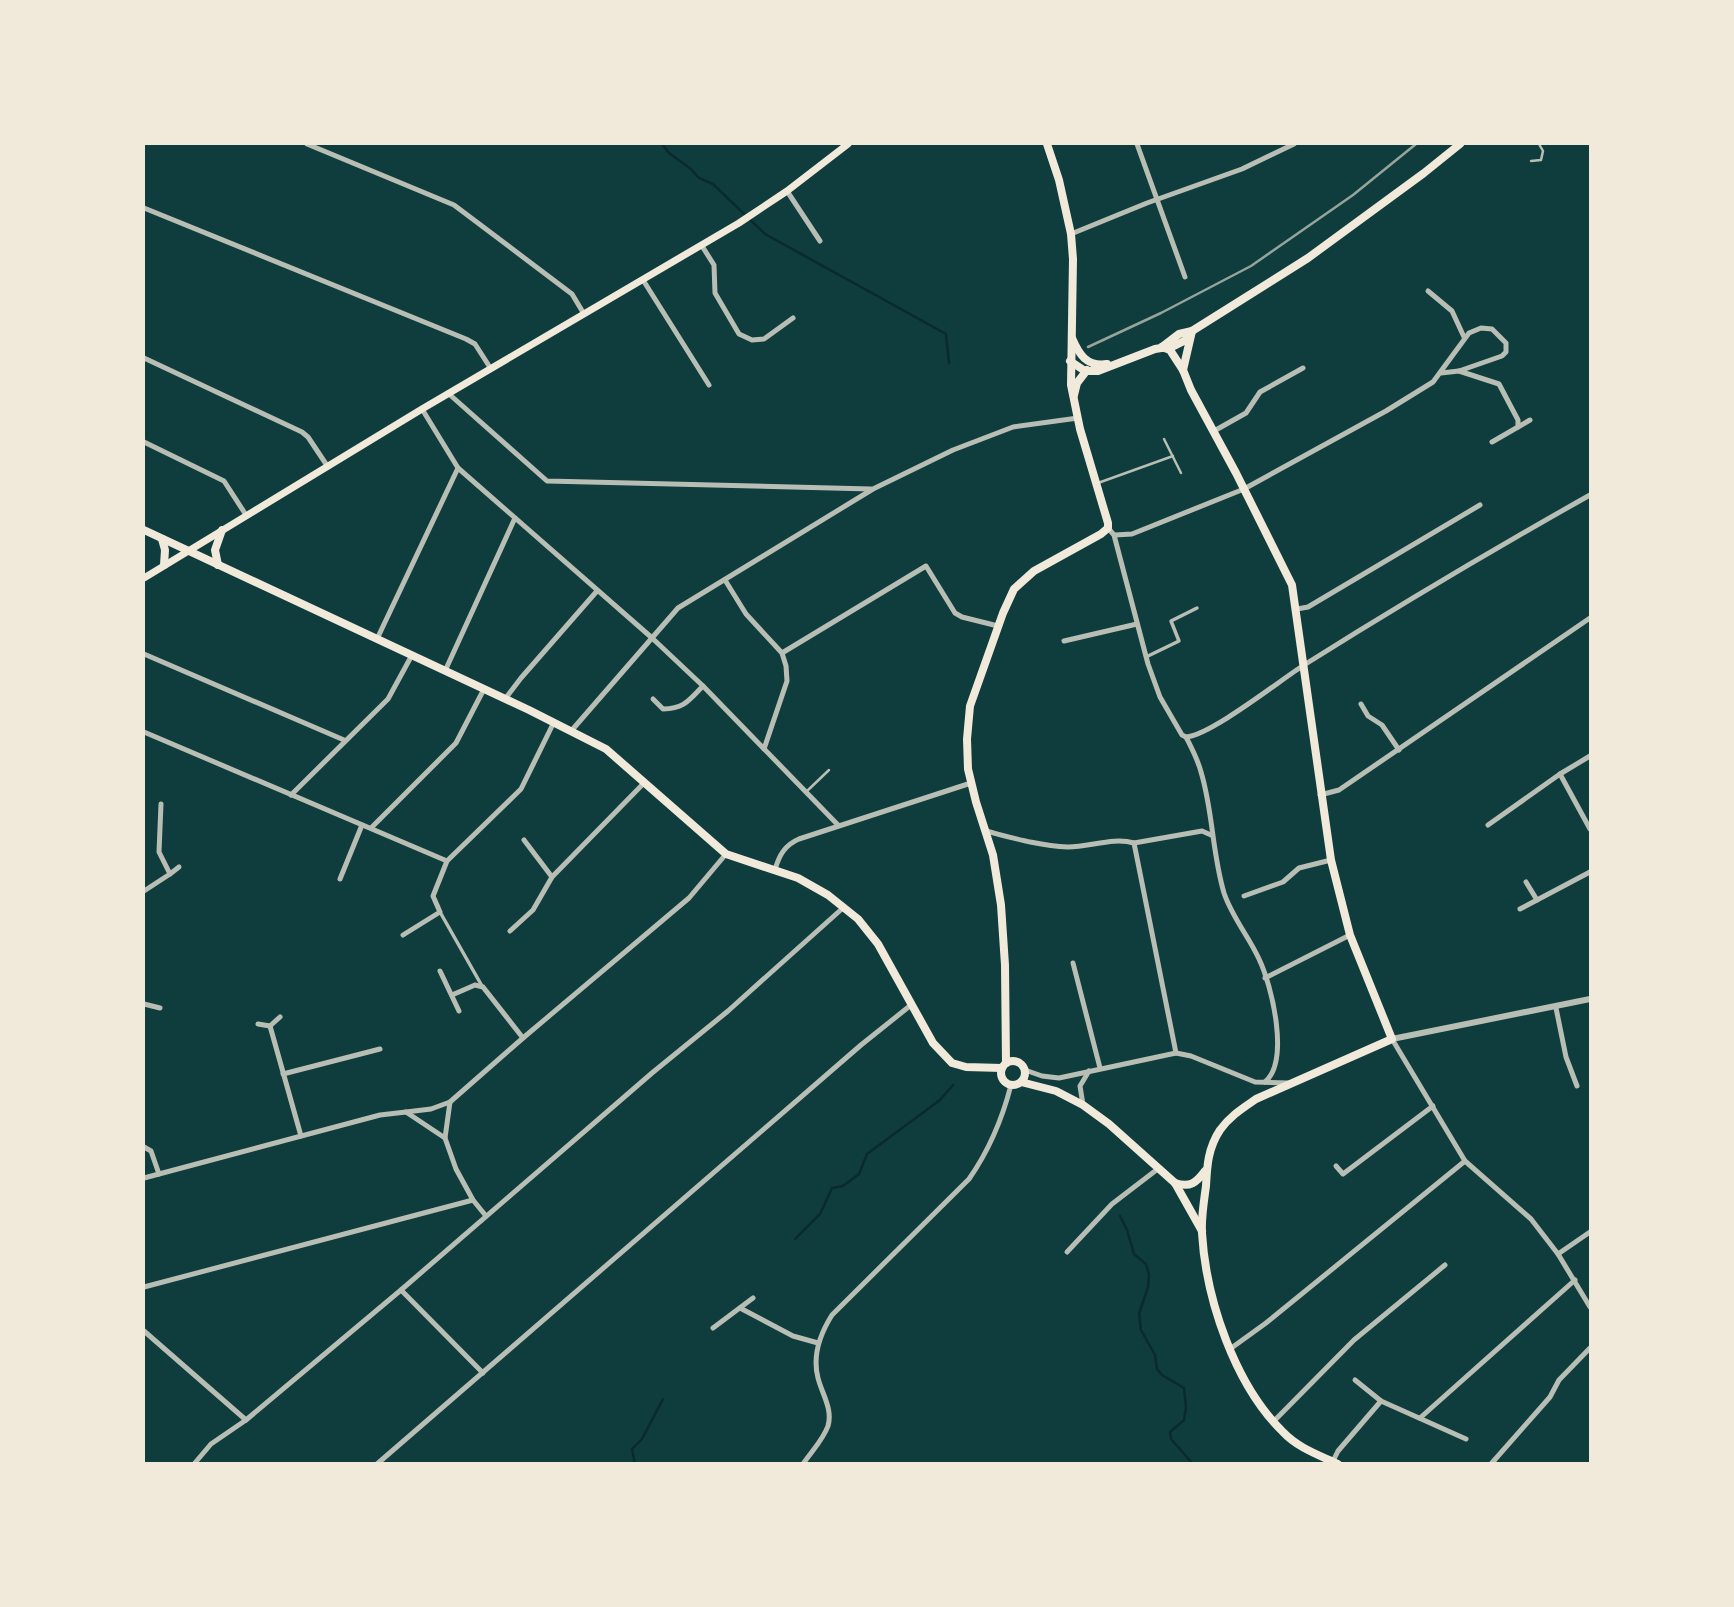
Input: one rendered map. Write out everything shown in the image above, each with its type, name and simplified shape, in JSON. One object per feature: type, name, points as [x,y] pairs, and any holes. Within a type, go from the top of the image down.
[{"type":"main road","points":[[144,578],[741,222],[848,144]]},
{"type":"main road","points":[[1047,144],[1059,180],[1071,234],[1071,385],[1078,418],[1108,516],[1108,528],[1026,577],[1009,598],[970,706],[967,751],[971,783],[995,863],[1001,905],[1005,965],[1002,1078],[1011,1085],[1021,1082],[1056,1091],[1083,1105],[1109,1124],[1175,1183],[1202,1231]]},
{"type":"main road","points":[[1070,361],[1085,371],[1098,371],[1162,347],[1182,333],[1192,331],[1308,258],[1460,144]]},
{"type":"main road","points":[[1183,370],[1192,331]]},
{"type":"main road","points":[[1072,338],[1080,355],[1095,365]]},
{"type":"main road","points":[[1162,347],[1170,351],[1183,370],[1288,574],[1297,609],[1320,795],[1331,860],[1350,936],[1392,1039],[1256,1099],[1237,1112],[1220,1130],[1210,1150],[1205,1171],[1202,1231],[1215,1304],[1230,1349],[1249,1388],[1273,1422],[1298,1444],[1336,1462]]},
{"type":"main road","points":[[1074,395],[1077,383],[1085,371],[1095,365],[1113,364]]},
{"type":"main road","points":[[144,530],[572,730],[606,749],[726,854],[813,886],[858,919],[878,944],[933,1043],[952,1063],[966,1067],[1004,1066],[1018,1062],[1025,1070],[1021,1082]]},
{"type":"main road","points":[[218,565],[215,550],[222,530]]},
{"type":"main road","points":[[162,539],[165,550],[164,565]]},
{"type":"main road","points":[[1175,1183],[1192,1185],[1205,1171]]},
{"type":"street","points":[[307,144],[454,205],[572,294],[584,314]]},
{"type":"street","points":[[1137,144],[1185,277]]},
{"type":"street","points":[[1279,144],[1281,150]]},
{"type":"street","points":[[1071,234],[1242,169],[1294,144]]},
{"type":"street","points":[[787,191],[820,241]]},
{"type":"street","points":[[144,208],[466,339],[475,344],[491,369]]},
{"type":"street","points":[[702,246],[714,265],[715,293],[739,334],[752,340],[764,339],[793,318]]},
{"type":"street","points":[[643,280],[709,385]]},
{"type":"street","points":[[1428,291],[1451,312],[1464,337]]},
{"type":"street","points":[[1114,535],[1132,534],[1244,489],[1423,390],[1441,373],[1464,337],[1477,329],[1492,329],[1502,338],[1506,349],[1502,356],[1459,371],[1441,373]]},
{"type":"street","points":[[144,358],[302,432],[328,467]]},
{"type":"street","points":[[1214,431],[1246,413],[1260,392],[1303,368]]},
{"type":"street","points":[[1459,371],[1499,384],[1518,419],[1518,427]]},
{"type":"street","points":[[449,394],[547,481],[873,489]]},
{"type":"street","points":[[422,410],[458,468],[651,637],[703,686],[838,825]]},
{"type":"street","points":[[572,730],[678,608],[873,489],[979,439],[1013,427],[1078,418]]},
{"type":"street","points":[[1492,442],[1530,420]]},
{"type":"street","points":[[144,442],[224,481],[246,515]]},
{"type":"street","points":[[377,639],[458,468]]},
{"type":"street","points":[[1186,737],[1206,731],[1304,666],[1591,495]]},
{"type":"street","points":[[1297,609],[1308,607],[1480,505]]},
{"type":"street","points":[[445,671],[515,518]]},
{"type":"street","points":[[1108,528],[1114,535],[1146,657],[1160,697],[1182,735],[1186,737],[1201,771],[1207,794],[1216,863],[1228,903],[1260,961],[1265,978],[1276,1018],[1276,1052],[1272,1076],[1265,1082]]},
{"type":"street","points":[[782,653],[926,566],[959,616],[998,626]]},
{"type":"street","points":[[725,580],[746,614],[782,653],[786,666],[787,681],[764,749]]},
{"type":"street","points":[[505,699],[597,591]]},
{"type":"street","points":[[1146,657],[1179,641],[1171,621],[1197,608]]},
{"type":"street","points":[[1320,795],[1339,790],[1591,618]]},
{"type":"street","points":[[1064,641],[1137,624]]},
{"type":"street","points":[[144,654],[344,740]]},
{"type":"street","points":[[290,795],[388,699],[412,655]]},
{"type":"street","points":[[653,699],[663,709],[677,709],[703,686]]},
{"type":"street","points":[[371,828],[456,743],[484,689]]},
{"type":"street","points":[[1361,704],[1368,716],[1382,725],[1399,750]]},
{"type":"street","points":[[523,1038],[483,987],[433,896],[447,861],[521,789],[554,722]]},
{"type":"street","points":[[144,732],[447,861]]},
{"type":"street","points":[[1488,825],[1560,774],[1591,756]]},
{"type":"street","points":[[1560,774],[1591,829]]},
{"type":"street","points":[[510,931],[533,910],[552,877],[644,783]]},
{"type":"street","points":[[775,870],[788,845],[838,825],[971,783]]},
{"type":"street","points":[[161,804],[159,852],[170,874]]},
{"type":"street","points":[[340,879],[362,825]]},
{"type":"street","points":[[986,831],[1046,846],[1072,847],[1125,841],[1134,843],[1194,832],[1208,832],[1212,835]]},
{"type":"street","points":[[524,839],[552,877]]},
{"type":"street","points":[[1134,843],[1176,1053]]},
{"type":"street","points":[[144,1178],[380,1115],[430,1109],[450,1102],[690,898],[726,854]]},
{"type":"street","points":[[1244,896],[1283,882],[1299,867],[1331,860]]},
{"type":"street","points":[[144,891],[179,867]]},
{"type":"street","points":[[1520,909],[1591,872]]},
{"type":"street","points":[[1526,882],[1537,900]]},
{"type":"street","points":[[194,1464],[211,1444],[246,1420],[401,1290],[728,1011],[844,907]]},
{"type":"street","points":[[404,935],[440,912]]},
{"type":"street","points":[[1265,978],[1350,936]]},
{"type":"street","points":[[1073,962],[1100,1068]]},
{"type":"street","points":[[440,971],[459,1011]]},
{"type":"street","points":[[452,995],[475,985],[483,987]]},
{"type":"street","points":[[1591,999],[1392,1039],[1465,1161],[1531,1219],[1558,1254],[1591,1307]]},
{"type":"street","points":[[144,1004],[160,1008]]},
{"type":"street","points":[[377,1464],[860,1045],[911,1005]]},
{"type":"street","points":[[1556,1008],[1566,1058],[1577,1086]]},
{"type":"street","points":[[270,1026],[280,1017]]},
{"type":"street","points":[[258,1024],[270,1026]]},
{"type":"street","points":[[270,1026],[301,1136]]},
{"type":"street","points":[[283,1073],[380,1049]]},
{"type":"street","points":[[1025,1070],[1051,1078],[1176,1053],[1191,1056],[1255,1082],[1292,1084]]},
{"type":"street","points":[[1083,1105],[1080,1086],[1089,1071]]},
{"type":"street","points":[[1255,1082],[1259,1090],[1256,1099]]},
{"type":"street","points":[[803,1464],[823,1435],[829,1418],[816,1360],[818,1343],[832,1315],[968,1179],[996,1134],[1011,1085]]},
{"type":"street","points":[[450,1102],[445,1138],[456,1169],[473,1200],[486,1216]]},
{"type":"street","points":[[1336,1166],[1343,1174],[1433,1106]]},
{"type":"street","points":[[406,1112],[445,1138]]},
{"type":"street","points":[[144,1147],[151,1151],[159,1174]]},
{"type":"street","points":[[1230,1349],[1266,1324],[1465,1161]]},
{"type":"street","points":[[1067,1252],[1112,1204],[1159,1168]]},
{"type":"street","points":[[144,1287],[473,1200]]},
{"type":"street","points":[[1558,1254],[1591,1232]]},
{"type":"street","points":[[1273,1422],[1354,1340],[1445,1265]]},
{"type":"street","points":[[1420,1418],[1575,1280]]},
{"type":"street","points":[[401,1290],[483,1373]]},
{"type":"street","points":[[713,1328],[753,1297]]},
{"type":"street","points":[[740,1308],[793,1336],[818,1343]]},
{"type":"street","points":[[144,1331],[246,1420]]},
{"type":"street","points":[[1491,1464],[1550,1397],[1559,1380],[1591,1348]]},
{"type":"street","points":[[1355,1380],[1381,1401],[1466,1439]]},
{"type":"street","points":[[1336,1462],[1338,1451],[1381,1401]]},
{"type":"lane","points":[[1531,161],[1541,160],[1543,151],[1539,144]]},
{"type":"lane","points":[[1164,439],[1181,473]]},
{"type":"lane","points":[[1098,483],[1173,456]]},
{"type":"lane","points":[[806,792],[829,769]]},
{"type":"waterway","points":[[662,144],[699,178],[713,184],[765,234],[946,334],[949,363]]},
{"type":"waterway","points":[[795,1239],[820,1214],[832,1188],[843,1186],[859,1174],[867,1154],[940,1100],[953,1085]]},
{"type":"waterway","points":[[1120,1216],[1134,1254],[1146,1264],[1149,1275],[1139,1314],[1141,1330],[1155,1355],[1157,1369],[1184,1388],[1184,1420],[1170,1432],[1171,1439],[1193,1464]]},
{"type":"waterway","points":[[635,1464],[632,1449],[642,1439],[663,1399]]},
{"type":"railway","points":[[1088,347],[1251,266],[1353,195],[1416,144]]}]
